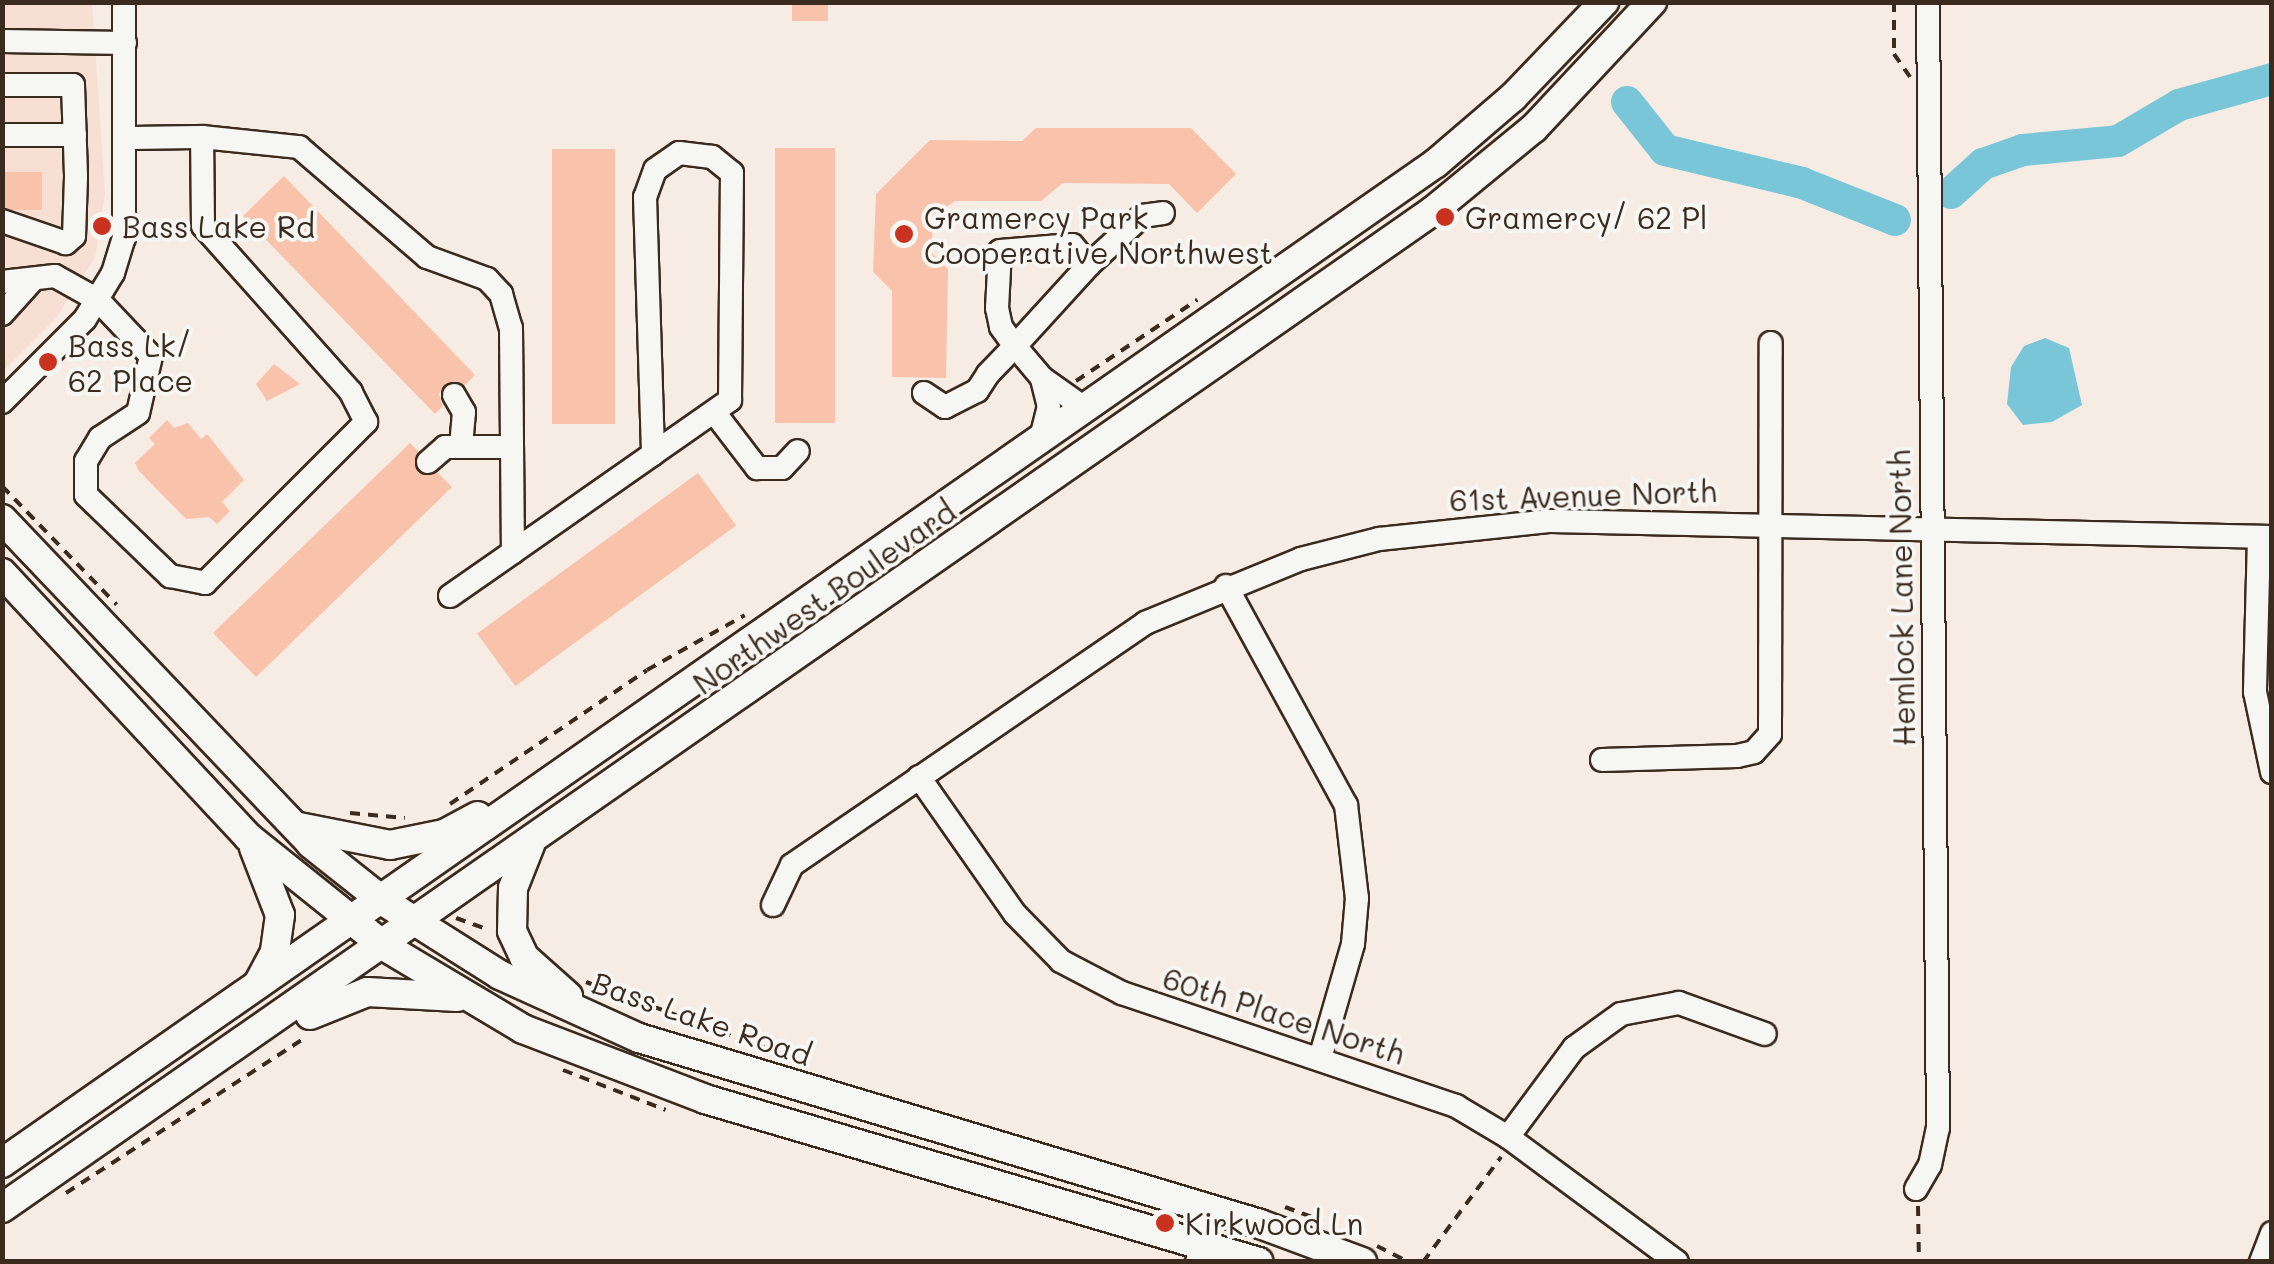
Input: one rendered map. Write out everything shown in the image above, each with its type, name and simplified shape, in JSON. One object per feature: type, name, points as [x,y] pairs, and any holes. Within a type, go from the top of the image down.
[{"type":"main road","name":"Northwest Boulevard","points":[[2,1163],[641,722],[1436,163],[1513,97],[1604,2]]},
{"type":"main road","name":"Northwest Boulevard","points":[[2,1208],[135,1120],[1434,210],[1534,128],[1652,2]]},
{"type":"main road","points":[[842,624],[867,589],[1077,442],[1088,425],[1086,409]]},
{"type":"main road","name":"Bass Lake Road","points":[[2,519],[290,824],[383,901],[500,975],[596,1020],[727,1065],[1362,1250]]},
{"type":"main road","points":[[2,572],[248,837],[384,946],[472,1000],[581,1056],[652,1082],[1200,1253],[1259,1262]]},
{"type":"main road","points":[[290,824],[361,844],[422,841],[462,826],[604,729],[641,722]]},
{"type":"main road","points":[[248,837],[280,915],[275,952],[256,988]]},
{"type":"main road","points":[[532,842],[512,888],[512,931],[524,957],[596,1020]]},
{"type":"main road","points":[[135,1120],[174,1110],[309,1015],[347,997],[409,990],[472,1000]]},
{"type":"street","points":[[2,402],[98,300],[124,238],[124,2]]},
{"type":"street","name":"Hemlock Lane North","points":[[1916,1189],[1930,1165],[1938,1128],[1928,2]]},
{"type":"street","points":[[2,42],[125,43]]},
{"type":"street","points":[[2,85],[73,85],[74,236],[54,240],[2,222]]},
{"type":"street","points":[[2,135],[74,135]]},
{"type":"street","points":[[126,138],[202,137],[299,147],[428,257],[488,279],[501,294],[511,328],[513,552]]},
{"type":"street","points":[[2,282],[30,282],[55,276],[98,300],[151,356],[152,368],[138,414],[100,438],[86,461],[86,495],[170,576],[204,583],[366,422],[351,392],[203,226],[202,137]]},
{"type":"street","points":[[450,596],[714,412],[730,400],[732,173],[712,157],[679,153],[654,170],[644,197],[653,454]]},
{"type":"street","points":[[924,393],[946,407],[960,403],[1089,265],[1142,216],[1163,213]]},
{"type":"street","points":[[1086,409],[1042,378],[1015,346],[996,308],[1000,252],[1072,245],[1089,265]]},
{"type":"street","points":[[2,314],[30,282]]},
{"type":"street","points":[[1602,760],[1737,756],[1763,745],[1772,718],[1771,342]]},
{"type":"street","points":[[2,367],[21,384]]},
{"type":"street","points":[[1040,442],[1049,407],[1042,378]]},
{"type":"street","points":[[454,395],[464,412],[461,445]]},
{"type":"street","points":[[714,412],[756,468],[782,468],[798,451]]},
{"type":"street","points":[[428,462],[446,447],[512,447]]},
{"type":"street","name":"61st Avenue North","points":[[773,905],[792,865],[1070,670],[1145,623],[1226,586],[1301,559],[1462,525],[1771,521],[1930,533],[2265,537]]},
{"type":"street","points":[[2265,537],[2255,692],[2272,772]]},
{"type":"street","points":[[1226,586],[1346,805],[1358,898],[1353,944],[1320,1058]]},
{"type":"street","name":"60th Place North","points":[[920,777],[1014,914],[1061,961],[1122,993],[1440,1100],[1508,1136],[1677,1262]]},
{"type":"street","points":[[1508,1136],[1574,1048],[1621,1014],[1679,1003],[1765,1034]]},
{"type":"street","points":[[1200,1253],[1213,1209]]},
{"type":"street","points":[[2261,1262],[2272,1233]]},
{"type":"path","points":[[1072,384],[1210,293]]},
{"type":"path","points":[[445,807],[646,670],[762,606]]},
{"type":"path","points":[[333,816],[408,818],[395,828]]},
{"type":"path","points":[[452,916],[501,934]]},
{"type":"path","points":[[578,979],[670,1018],[816,1066]]},
{"type":"path","points":[[63,1195],[319,1028]]},
{"type":"path","points":[[558,1068],[574,1076]]},
{"type":"path","points":[[1424,1262],[1503,1154],[1508,1136]]},
{"type":"path","points":[[1916,1189],[1919,1262]]},
{"type":"path","points":[[1277,1205],[1335,1227]]},
{"type":"path","points":[[1362,1250],[1408,1262]]},
{"type":"shaded area","points":[[3,3],[92,3],[105,194],[95,258],[56,318],[3,371]]},
{"type":"water","points":[[2045,338],[2069,348],[2082,405],[2052,422],[2023,425],[2007,404],[2011,367],[2024,346]]},
{"type":"building","points":[[792,2],[828,2],[828,21],[792,21]]},
{"type":"building","name":"Gramercy Park Cooperative Northwest","points":[[1036,128],[1191,128],[1236,174],[1197,213],[1169,184],[1063,183],[1041,201],[955,201],[933,216],[932,253],[948,269],[946,378],[892,377],[892,291],[873,272],[876,194],[930,140],[1022,141]]},
{"type":"building","points":[[775,148],[835,148],[835,423],[775,423]]},
{"type":"building","points":[[552,149],[615,149],[615,424],[552,424]]},
{"type":"building","points":[[2,172],[42,172],[42,210],[2,210]]},
{"type":"building","points":[[284,176],[475,375],[465,385],[446,383],[439,394],[443,406],[435,414],[243,216]]},
{"type":"building","points":[[274,364],[300,384],[267,401],[256,384]]},
{"type":"building","points":[[167,420],[174,428],[188,423],[201,439],[207,434],[244,480],[222,502],[230,511],[217,524],[209,517],[186,519],[135,463],[155,444],[149,438]]},
{"type":"building","points":[[410,443],[418,451],[418,473],[438,473],[452,487],[256,677],[213,633]]},
{"type":"building","points":[[698,473],[736,526],[515,686],[477,633]]},
{"type":"waterway","points":[[1951,193],[1983,164],[2023,150],[2118,141],[2179,105],[2272,79]]},
{"type":"waterway","points":[[1627,102],[1665,150],[1802,183],[1895,220]]},
{"type":"place","name":"Gramercy/ 62 Pl","points":[[1445,217]]},
{"type":"place","name":"Bass Lake Rd","points":[[102,226]]},
{"type":"place","name":"Gramercy Park Cooperative Northwest","points":[[904,234]]},
{"type":"place","name":"Bass Lk/ 62 Place","points":[[48,362]]},
{"type":"place","name":"Kirkwood Ln","points":[[1165,1223]]}]
